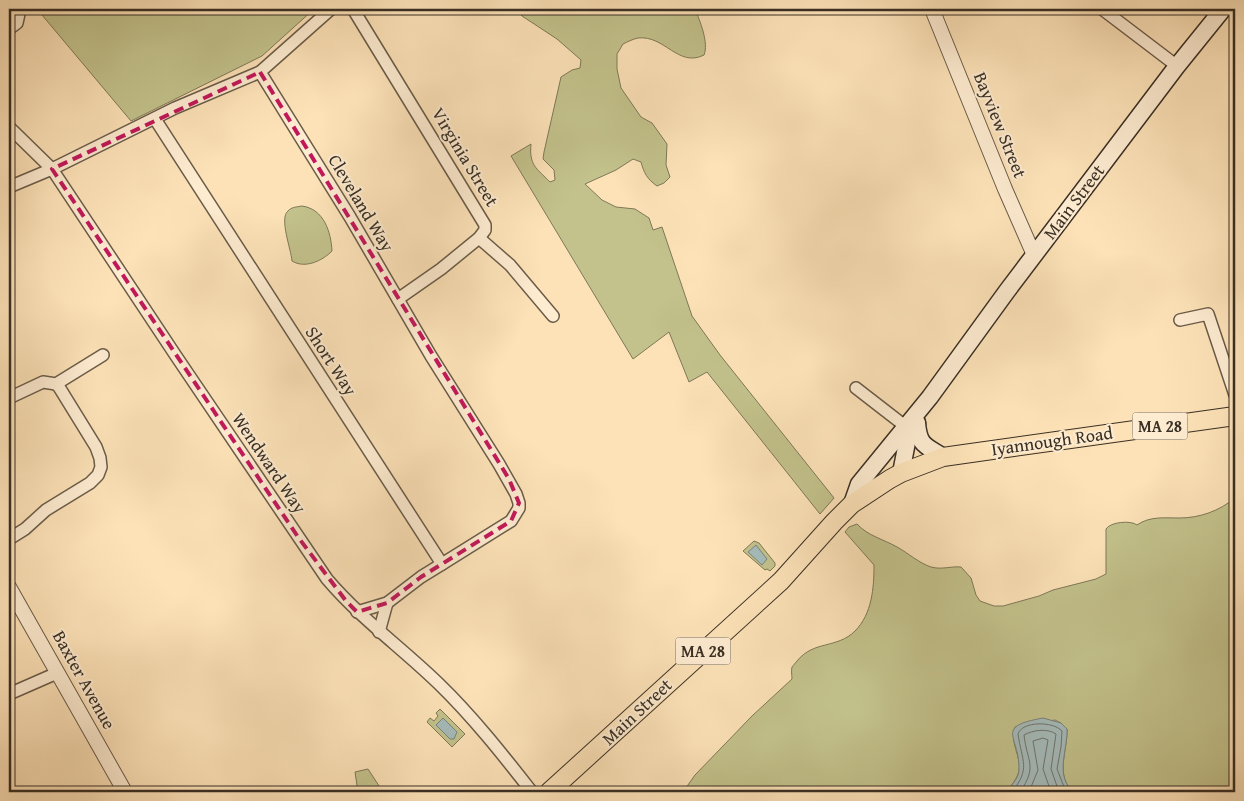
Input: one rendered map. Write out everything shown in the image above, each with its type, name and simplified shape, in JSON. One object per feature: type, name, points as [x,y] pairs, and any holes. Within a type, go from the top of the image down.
[{"type":"main road","name":"Main Street","points":[[852,504],[859,484],[911,425],[1006,291],[1177,66],[1223,9]]},
{"type":"main road","name":"Iyannough Road","points":[[901,473],[943,458],[978,451],[1235,416]]},
{"type":"main road","name":"Main Street","points":[[549,792],[781,581],[852,504],[901,473],[911,425]]},
{"type":"main road","points":[[911,425],[919,440],[943,458]]},
{"type":"street","points":[[9,30],[17,23],[20,9]]},
{"type":"street","points":[[9,187],[52,170],[175,108],[260,72],[331,9]]},
{"type":"street","name":"Virginia Street","points":[[353,9],[484,222],[485,230],[480,238]]},
{"type":"street","name":"Bayview Street","points":[[932,9],[1005,189],[1034,255]]},
{"type":"street","points":[[1102,9],[1177,66]]},
{"type":"street","name":"Cleveland Way","points":[[260,72],[350,217],[431,356],[509,480],[519,503],[516,515],[511,521],[442,564]]},
{"type":"street","name":"Short Way","points":[[155,119],[442,564]]},
{"type":"street","name":"Wendward Way","points":[[9,127],[52,170],[327,579],[357,612],[438,683],[469,715],[532,792]]},
{"type":"street","points":[[398,299],[480,238],[510,265],[554,316]]},
{"type":"street","points":[[1180,320],[1208,314],[1235,394]]},
{"type":"street","points":[[56,384],[103,355]]},
{"type":"street","points":[[9,398],[43,382],[56,384],[96,448],[101,467],[98,476],[90,483],[46,510],[25,529],[9,539]]},
{"type":"street","points":[[856,388],[911,425]]},
{"type":"street","points":[[357,612],[387,603],[420,577],[442,564]]},
{"type":"street","name":"Baxter Avenue","points":[[9,587],[125,792]]},
{"type":"street","points":[[379,632],[387,603]]},
{"type":"street","points":[[9,694],[57,673]]},
{"type":"highlighted area","points":[[260,72],[509,479],[519,503],[511,521],[421,577],[387,603],[357,612],[346,601],[298,537],[52,169]]},
{"type":"shaded area","points":[[37,9],[314,9],[262,56],[131,121]]},
{"type":"shaded area","points":[[516,9],[695,9],[705,38],[704,55],[695,58],[679,55],[648,38],[638,38],[623,44],[617,54],[617,69],[621,88],[641,117],[652,123],[667,144],[666,165],[670,177],[664,183],[657,186],[646,176],[641,162],[633,159],[616,170],[585,184],[602,200],[616,207],[635,209],[649,218],[653,230],[662,227],[692,316],[720,355],[834,498],[820,514],[707,372],[689,382],[669,332],[633,359],[511,156],[531,144],[531,157],[534,166],[550,182],[555,180],[554,170],[543,159],[544,152],[561,77],[572,70],[580,68],[581,60],[557,39],[522,16]]},
{"type":"shaded area","points":[[302,206],[316,212],[325,222],[330,236],[332,251],[318,261],[308,264],[292,261],[285,227],[288,211]]},
{"type":"shaded area","points":[[1235,498],[1235,792],[1074,792],[1068,786],[1063,771],[1067,729],[1055,720],[1015,727],[1014,744],[1019,761],[1019,771],[1006,792],[683,792],[695,775],[752,716],[792,679],[792,667],[804,654],[848,637],[861,624],[871,600],[874,565],[845,532],[849,527],[857,524],[871,534],[931,567],[961,567],[971,578],[976,595],[980,601],[994,606],[1003,606],[1096,579],[1106,574],[1106,529],[1116,523],[1126,522],[1137,525],[1152,519],[1194,517],[1216,510]]},
{"type":"shaded area","points":[[754,541],[759,543],[775,563],[775,566],[770,571],[765,570],[743,551]]},
{"type":"shaded area","points":[[440,709],[465,734],[452,747],[427,722],[430,718],[434,721],[438,716],[436,713]]},
{"type":"shaded area","points":[[368,769],[383,792],[358,792],[355,772]]},
{"type":"water","points":[[756,545],[767,559],[762,565],[748,552]]},
{"type":"water","points":[[443,718],[457,732],[454,739],[450,739],[436,725]]},
{"type":"water","points":[[1043,718],[1061,723],[1067,729],[1063,771],[1068,786],[1074,792],[1006,792],[1015,781],[1019,771],[1013,734],[1014,729],[1028,721]]}]
